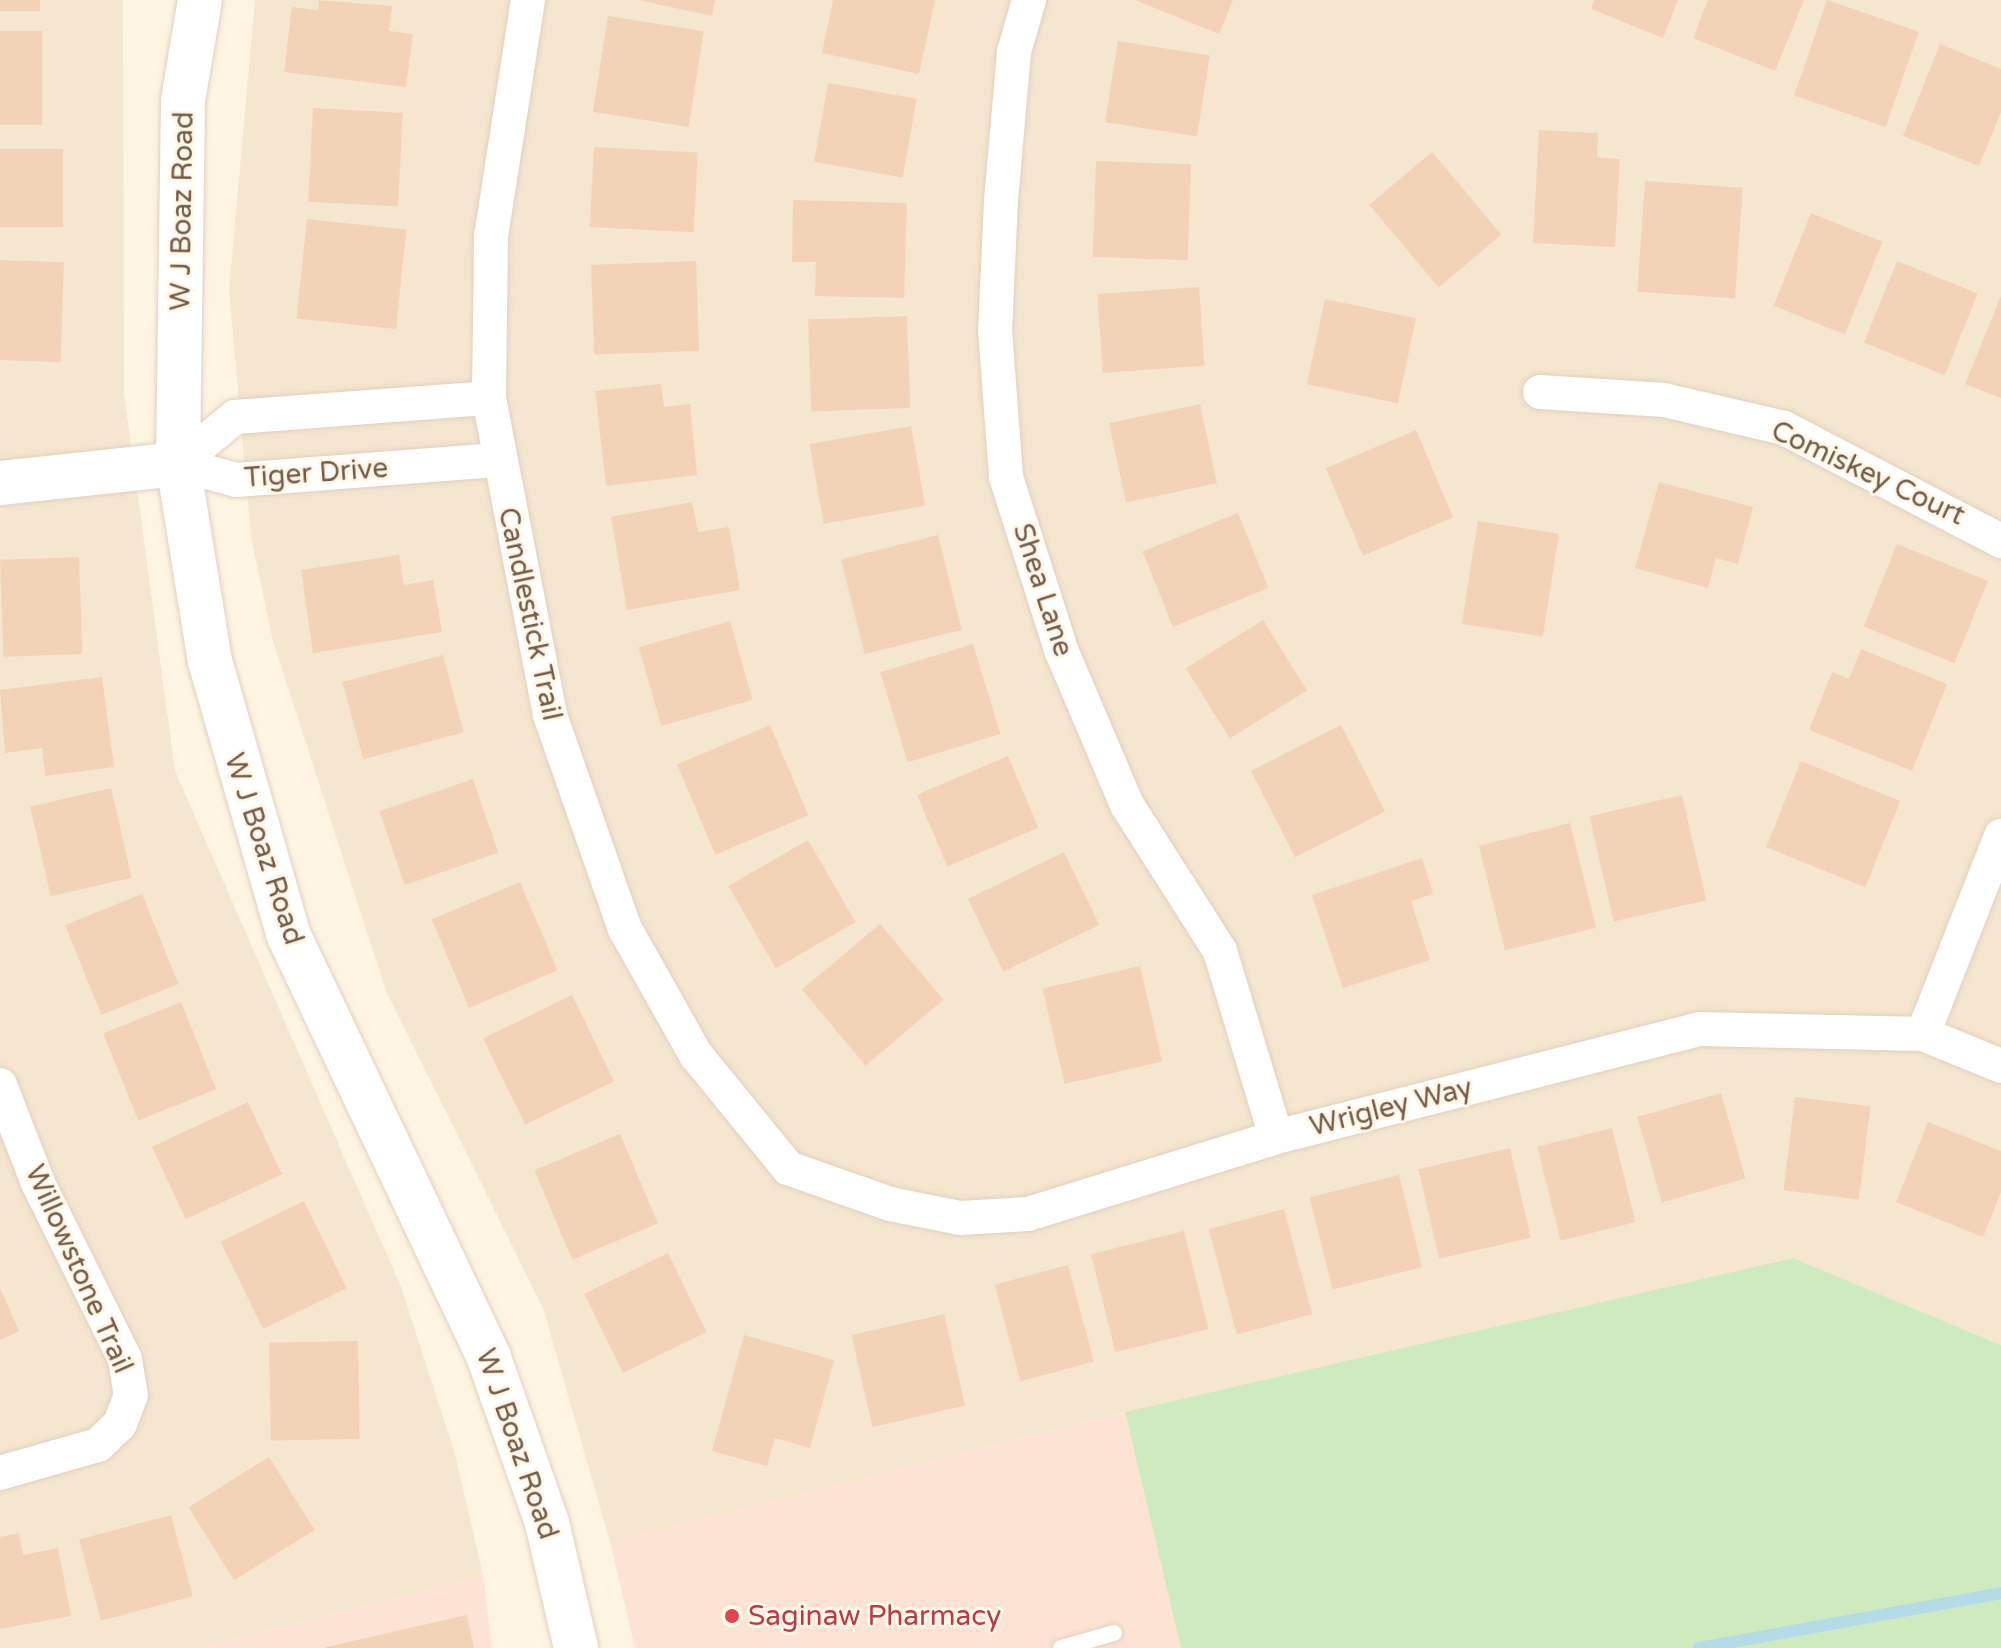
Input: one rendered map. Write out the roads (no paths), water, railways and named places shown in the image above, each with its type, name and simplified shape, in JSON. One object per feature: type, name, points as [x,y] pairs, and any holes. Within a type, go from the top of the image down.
[{"type":"main road","name":"W J Boaz Road","points":[[200,0],[183,101],[178,464],[210,661],[267,876],[489,1358],[547,1523],[576,1648]]},
{"type":"main road","points":[[0,483],[178,464]]},
{"type":"street","name":"Candlestick Trail","points":[[528,0],[491,235],[489,398],[496,460],[550,715],[625,929],[696,1055],[788,1168]]},
{"type":"street","name":"Shea Lane","points":[[1029,0],[1014,52],[995,330],[1006,477],[1062,652],[1127,805],[1220,951],[1276,1137]]},
{"type":"street","name":"Comiskey Court","points":[[1540,392],[1664,400],[1784,428],[2001,541]]},
{"type":"street","name":"Tiger Drive","points":[[178,464],[235,417],[489,398]]},
{"type":"street","name":"Tiger Drive","points":[[178,464],[236,480],[496,460]]},
{"type":"street","points":[[1923,1034],[2001,836]]},
{"type":"street","name":"Wrigley Way","points":[[788,1168],[932,1212],[1028,1214],[1276,1137],[1699,1029],[1923,1034],[2001,1066]]},
{"type":"street","name":"Willowstone Trail","points":[[0,1085],[38,1183],[125,1359],[127,1410],[98,1445],[0,1473]]},
{"type":"lane","points":[[1061,1648],[1114,1633]]},
{"type":"waterway","points":[[1699,1648],[2001,1593]]},
{"type":"place","name":"Saginaw Pharmacy","points":[[732,1616]]}]
